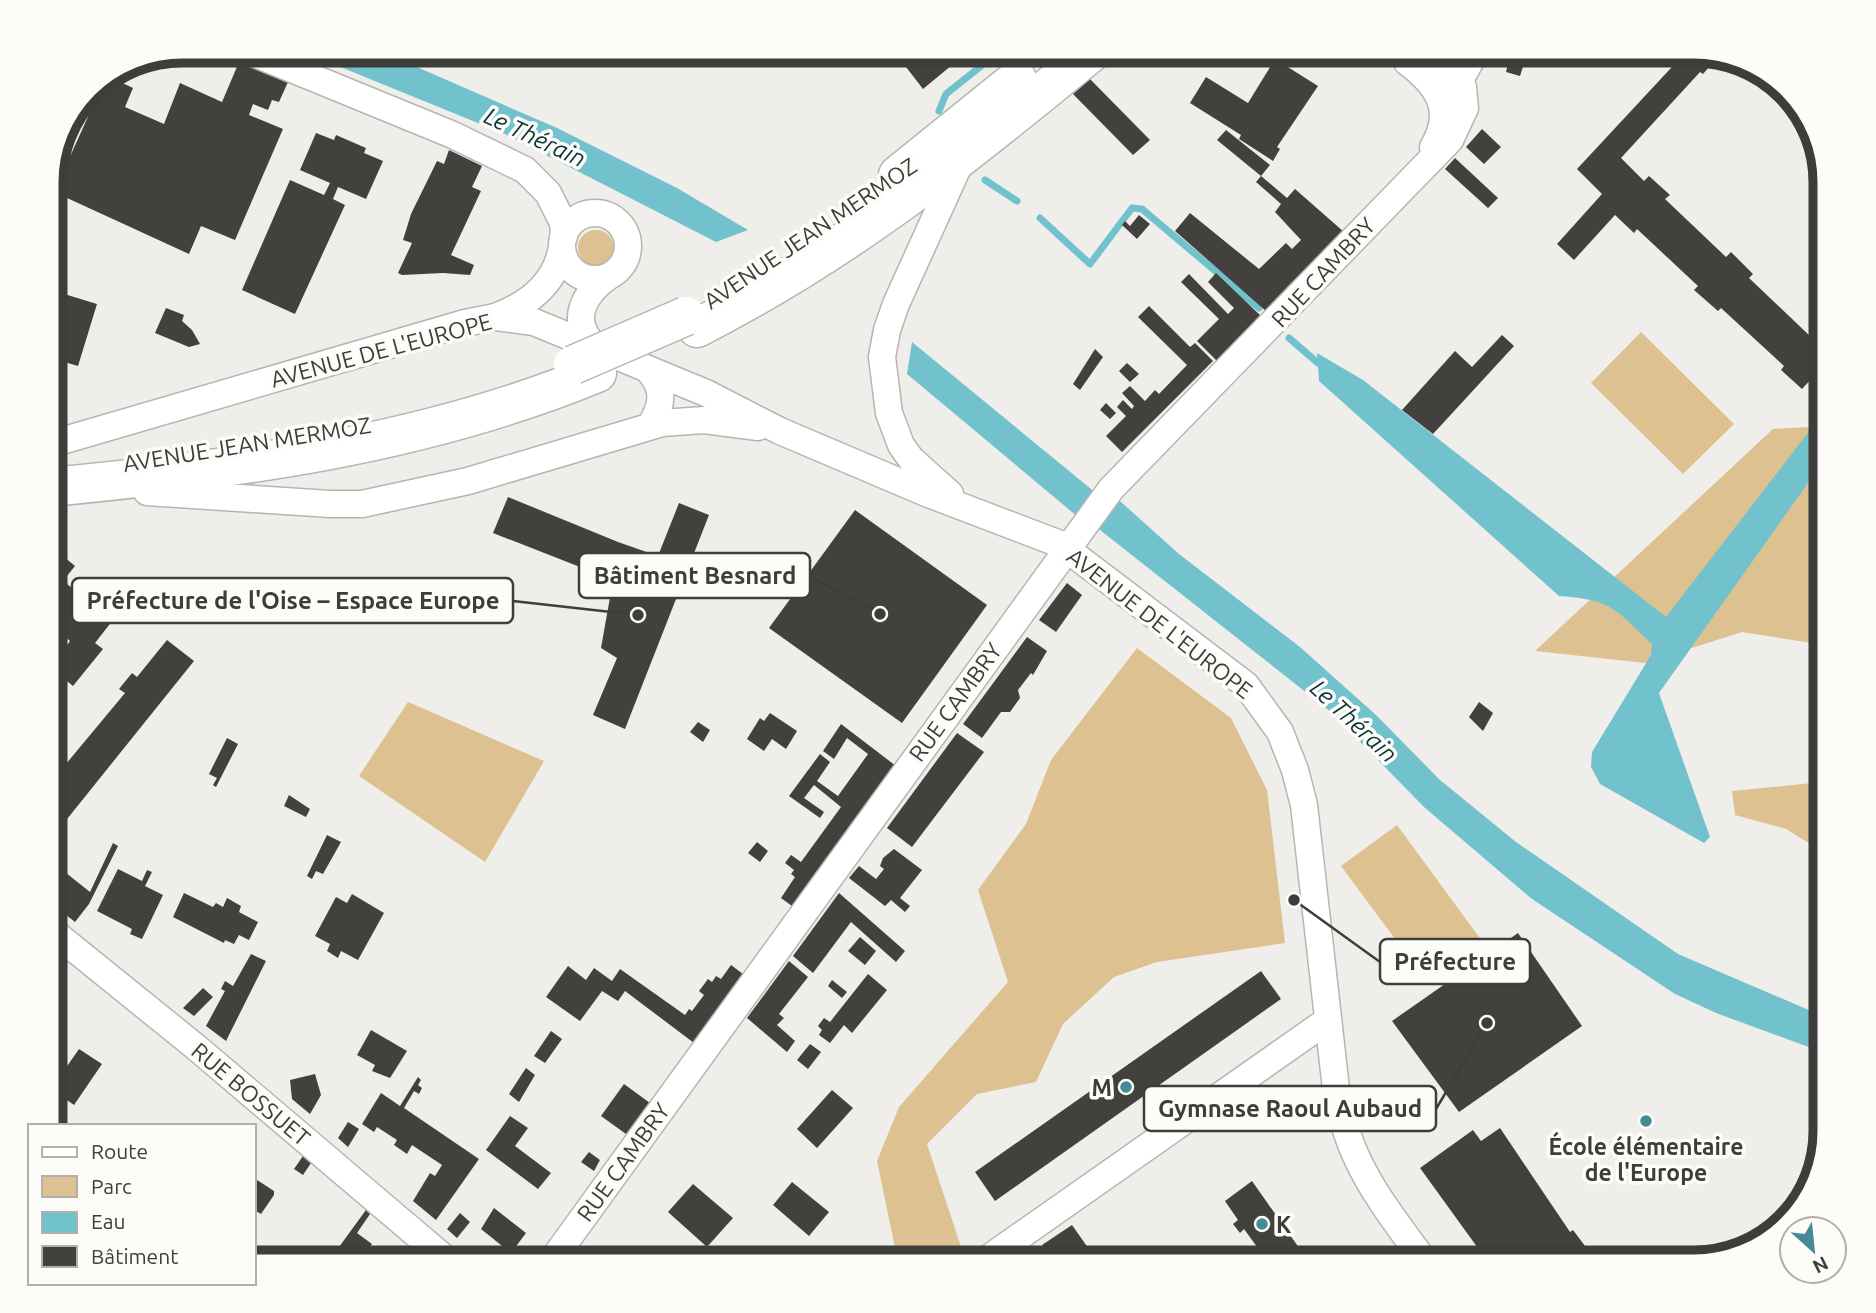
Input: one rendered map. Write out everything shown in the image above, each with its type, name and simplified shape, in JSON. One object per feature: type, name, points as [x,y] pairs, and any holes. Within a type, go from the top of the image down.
[{"type":"main road","name":"AVENUE JEAN MERMOZ","points":[[691,322],[911,165],[1036,63]]},
{"type":"main road","name":"AVENUE JEAN MERMOZ","points":[[63,469],[205,455],[327,435],[450,406],[588,361],[691,322],[825,257],[962,160],[1079,63]]},
{"type":"main road","name":"AVENUE JEAN MERMOZ","points":[[63,486],[221,469],[354,447],[485,412],[588,361]]},
{"type":"street","points":[[277,63],[453,135],[525,170],[548,192],[563,223],[566,262],[578,274],[593,279],[609,276]]},
{"type":"street","name":"AVENUE JEAN MERMOZ","points":[[962,160],[1008,104],[1056,63]]},
{"type":"street","points":[[1418,63],[1442,74]]},
{"type":"street","points":[[1421,63],[1442,74]]},
{"type":"street","points":[[1442,74],[1458,63]]},
{"type":"street","name":"RUE CAMBRY","points":[[560,1250],[1111,489],[1263,335],[1407,182],[1441,131],[1444,114],[1442,74]]},
{"type":"street","points":[[962,160],[896,304],[885,339],[883,366],[889,413],[901,445],[930,478],[978,512]]},
{"type":"street","points":[[495,317],[520,306],[537,293],[558,265],[563,242],[572,223],[586,215],[601,214],[616,221],[625,234],[628,250],[622,265],[589,292],[582,307],[588,361]]},
{"type":"street","name":"AVENUE DE L'EUROPE","points":[[63,440],[465,323],[495,317],[534,322],[588,361],[649,371],[715,397],[780,431],[978,512],[1045,536],[1074,538],[1246,685],[1280,733],[1295,770],[1304,805],[1336,1089],[1348,1143],[1362,1173],[1416,1250]]},
{"type":"street","points":[[649,371],[656,378],[661,395],[658,413],[650,426]]},
{"type":"street","name":"AVENUE DE L'EUROPE","points":[[63,493],[166,492],[330,505],[362,504],[468,481],[650,426],[704,421],[780,431]]},
{"type":"street","name":"RUE BOSSUET","points":[[63,940],[197,1048],[435,1250]]},
{"type":"street","points":[[1000,1250],[1328,1020]]},
{"type":"green space","points":[[596,230],[609,235],[614,248],[609,261],[596,266],[583,261],[578,248],[583,235]]},
{"type":"green space","points":[[1641,332],[1734,424],[1683,474],[1591,383]]},
{"type":"green space","points":[[1813,427],[1813,643],[1742,632],[1645,663],[1535,651],[1773,429]]},
{"type":"green space","points":[[1137,648],[1231,718],[1267,790],[1285,943],[1157,962],[1114,977],[1063,1024],[1036,1082],[977,1094],[927,1144],[960,1250],[896,1250],[877,1161],[899,1107],[1008,982],[978,890],[1026,824],[1051,760]]},
{"type":"green space","points":[[408,702],[544,761],[485,862],[359,776]]},
{"type":"green space","points":[[1813,783],[1813,846],[1786,829],[1735,815],[1732,791]]},
{"type":"green space","points":[[1397,825],[1482,941],[1427,982],[1341,866]]},
{"type":"water","name":"Le Thérain","points":[[330,63],[408,63],[557,128],[677,188],[748,230],[716,242],[505,134]]},
{"type":"water","name":"Le Thérain","points":[[912,342],[1102,498],[1121,502],[1179,554],[1300,647],[1376,715],[1440,780],[1516,842],[1678,954],[1813,1012],[1813,1049],[1716,1013],[1675,994],[1532,899],[1424,807],[1331,712],[1100,530],[1078,517],[907,374]]},
{"type":"water","points":[[1317,353],[1363,380],[1666,617],[1813,429],[1813,476],[1659,693],[1710,837],[1704,843],[1600,784],[1591,767],[1592,752],[1651,655],[1652,644],[1612,608],[1591,600],[1559,596],[1319,381]]},
{"type":"building","points":[[239,63],[288,82],[279,102],[272,100],[268,110],[253,104],[249,115],[283,129],[235,240],[201,226],[189,254],[63,196],[64,171],[95,101],[119,81],[133,88],[125,107],[164,124],[180,83],[222,102]]},
{"type":"building","points":[[903,63],[954,63],[923,89]]},
{"type":"building","points":[[1273,63],[1281,63],[1318,86],[1277,147],[1280,149],[1273,161],[1239,139],[1241,135],[1190,103],[1206,77],[1248,103]]},
{"type":"building","points":[[1508,63],[1524,63],[1520,76],[1506,72]]},
{"type":"building","points":[[1676,63],[1711,64],[1703,74],[1700,72],[1621,158],[1644,181],[1649,176],[1670,195],[1665,199],[1726,257],[1731,252],[1753,274],[1749,278],[1811,337],[1813,335],[1813,377],[1802,389],[1781,370],[1784,366],[1721,308],[1718,311],[1694,290],[1698,286],[1637,229],[1634,233],[1615,215],[1574,260],[1557,244],[1602,194],[1577,169]]},
{"type":"building","points":[[1090,79],[1150,140],[1133,155],[1073,94]]},
{"type":"building","points":[[1482,129],[1501,147],[1484,164],[1466,147]]},
{"type":"building","points":[[1226,130],[1270,165],[1261,176],[1217,140]]},
{"type":"building","points":[[316,133],[334,140],[336,135],[366,148],[364,153],[383,161],[366,199],[338,187],[333,199],[345,205],[295,314],[242,290],[290,180],[324,195],[330,183],[300,170]]},
{"type":"building","points":[[449,150],[482,166],[472,187],[481,191],[451,255],[474,265],[470,275],[402,275],[398,273],[412,243],[403,240],[411,214],[437,161],[444,164]]},
{"type":"building","points":[[1455,158],[1498,198],[1488,208],[1445,169]]},
{"type":"building","points":[[1261,176],[1287,198],[1295,189],[1344,232],[1267,312],[1175,231],[1190,213],[1259,269],[1286,243],[1292,249],[1301,240],[1275,212],[1281,204],[1256,182]]},
{"type":"building","points":[[1139,215],[1150,224],[1137,239],[1122,225],[1125,221],[1130,226]]},
{"type":"building","points":[[1216,273],[1262,317],[1218,362],[1197,341],[1219,319],[1181,282],[1189,274],[1228,314],[1234,308],[1208,282]]},
{"type":"building","points":[[63,294],[97,304],[78,366],[63,362]]},
{"type":"building","points":[[1149,306],[1190,347],[1195,343],[1213,361],[1122,452],[1106,436],[1126,416],[1117,407],[1123,400],[1132,409],[1134,406],[1122,393],[1130,386],[1145,401],[1155,390],[1159,394],[1187,365],[1138,317]]},
{"type":"building","points":[[166,308],[184,315],[182,321],[192,330],[200,344],[189,347],[155,333]]},
{"type":"building","points":[[1502,335],[1514,346],[1433,434],[1402,410],[1455,351],[1472,367]]},
{"type":"building","points":[[1095,349],[1103,357],[1080,390],[1073,384]]},
{"type":"building","points":[[1127,363],[1139,374],[1130,382],[1119,371]]},
{"type":"building","points":[[1106,403],[1116,413],[1110,419],[1100,410]]},
{"type":"building","points":[[508,497],[658,556],[679,503],[709,515],[625,729],[593,715],[617,658],[601,648],[612,586],[603,576],[493,533]]},
{"type":"building","points":[[855,510],[987,605],[902,723],[769,628]]},
{"type":"building","points":[[63,556],[75,566],[63,581]]},
{"type":"building","points":[[63,581],[113,620],[95,643],[103,649],[73,686],[63,678],[63,651],[70,641],[63,635]]},
{"type":"building","points":[[1067,583],[1082,595],[1056,632],[1039,620]]},
{"type":"building","points":[[1027,637],[1047,651],[1033,675],[1031,673],[1018,690],[1020,698],[1010,712],[1001,712],[982,738],[963,724]]},
{"type":"building","points":[[167,640],[194,661],[63,824],[63,768],[125,693],[119,689],[132,673],[137,677]]},
{"type":"building","points":[[1479,702],[1493,713],[1483,731],[1469,717]]},
{"type":"building","points":[[770,713],[797,731],[786,749],[772,739],[764,751],[747,739],[760,718],[764,721]]},
{"type":"building","points":[[698,722],[710,730],[703,742],[690,732]]},
{"type":"building","points":[[841,724],[896,766],[792,906],[781,898],[795,877],[791,874],[794,870],[785,863],[791,855],[801,862],[841,807],[814,785],[804,798],[824,812],[820,818],[789,796],[820,754],[830,762],[817,781],[838,796],[868,754],[847,738],[834,759],[823,751]]},
{"type":"building","points":[[957,733],[984,752],[912,847],[887,828]]},
{"type":"building","points":[[227,738],[238,744],[216,787],[213,785],[217,778],[209,774]]},
{"type":"building","points":[[289,795],[310,809],[306,817],[284,806]]},
{"type":"building","points":[[327,835],[341,842],[323,874],[316,871],[312,879],[307,876]]},
{"type":"building","points":[[757,842],[768,851],[760,862],[748,853]]},
{"type":"building","points":[[113,843],[118,846],[89,904],[75,922],[63,912],[63,871],[90,892]]},
{"type":"building","points":[[894,849],[922,870],[900,898],[910,906],[905,912],[891,900],[885,906],[849,878],[859,866],[876,879],[884,869],[880,866],[883,858]]},
{"type":"building","points":[[118,869],[142,881],[147,870],[152,872],[145,886],[163,895],[142,939],[130,934],[132,929],[97,911]]},
{"type":"building","points":[[184,893],[213,907],[216,903],[223,907],[227,898],[241,906],[239,912],[258,922],[249,940],[239,935],[234,944],[225,940],[224,943],[173,917]]},
{"type":"building","points":[[839,893],[905,951],[896,962],[851,922],[813,973],[793,956]]},
{"type":"building","points":[[352,894],[384,913],[358,960],[341,951],[338,958],[327,951],[330,944],[315,936],[336,897],[347,903]]},
{"type":"building","points":[[1518,933],[1582,1026],[1459,1112],[1392,1021]]},
{"type":"building","points":[[860,937],[876,951],[865,965],[848,951]]},
{"type":"building","points":[[251,954],[266,961],[226,1041],[206,1026],[225,991],[221,989],[225,981],[233,986]]},
{"type":"building","points":[[789,961],[808,977],[779,1014],[784,1018],[777,1025],[795,1041],[787,1052],[747,1018]]},
{"type":"building","points":[[731,965],[743,974],[694,1043],[625,991],[618,1001],[602,991],[580,1021],[546,997],[568,966],[586,980],[594,968],[612,981],[620,969],[685,1015],[689,1009],[692,1011],[704,995],[699,991],[708,979],[712,982],[716,976],[721,979]]},
{"type":"building","name":"M","points":[[1261,971],[1281,999],[995,1201],[975,1172]]},
{"type":"building","points":[[868,974],[887,990],[852,1033],[844,1025],[830,1043],[819,1035],[822,1030],[818,1026],[824,1018],[830,1022]]},
{"type":"building","points":[[832,980],[847,992],[842,998],[828,986]]},
{"type":"building","points":[[203,988],[213,997],[194,1016],[183,1008]]},
{"type":"building","points":[[371,1030],[407,1051],[390,1078],[372,1071],[375,1065],[357,1055]]},
{"type":"building","points":[[551,1031],[562,1039],[545,1063],[534,1056]]},
{"type":"building","points":[[810,1044],[821,1052],[808,1069],[797,1060]]},
{"type":"building","points":[[79,1049],[102,1064],[74,1105],[63,1097],[63,1072]]},
{"type":"building","points":[[526,1068],[535,1075],[519,1102],[509,1094]]},
{"type":"building","points":[[315,1074],[321,1095],[310,1114],[292,1099],[290,1080]]},
{"type":"building","points":[[418,1077],[421,1080],[418,1085],[422,1088],[419,1094],[414,1091],[404,1108],[479,1159],[436,1220],[413,1201],[430,1173],[435,1176],[442,1165],[412,1145],[407,1154],[394,1145],[397,1140],[377,1127],[374,1132],[362,1124],[381,1093],[400,1106]]},
{"type":"building","points":[[624,1084],[650,1103],[626,1134],[601,1116]]},
{"type":"building","points":[[832,1090],[853,1108],[817,1148],[797,1129]]},
{"type":"building","points":[[510,1116],[528,1128],[515,1146],[551,1173],[538,1189],[486,1150]]},
{"type":"building","points":[[348,1122],[359,1129],[348,1147],[338,1138]]},
{"type":"building","points":[[1500,1128],[1570,1232],[1573,1230],[1588,1250],[1479,1250],[1420,1168],[1473,1130],[1481,1141]]},
{"type":"building","points":[[589,1152],[600,1160],[594,1171],[581,1162]]},
{"type":"building","points":[[303,1156],[311,1163],[303,1175],[294,1169]]},
{"type":"building","points":[[256,1179],[274,1191],[261,1214],[256,1211]]},
{"type":"building","name":"K","points":[[1252,1181],[1301,1250],[1259,1250],[1244,1229],[1240,1233],[1233,1224],[1238,1220],[1225,1201]]},
{"type":"building","points":[[792,1182],[829,1212],[809,1236],[773,1205]]},
{"type":"building","points":[[693,1184],[733,1218],[707,1247],[668,1212]]},
{"type":"building","points":[[494,1208],[526,1233],[513,1250],[507,1250],[481,1229]]},
{"type":"building","points":[[366,1210],[370,1214],[357,1233],[372,1244],[367,1250],[337,1250]]},
{"type":"building","points":[[460,1213],[470,1222],[457,1238],[447,1229]]},
{"type":"building","points":[[1072,1225],[1090,1250],[1046,1250],[1042,1245]]},
{"type":"waterway","points":[[939,111],[946,94],[985,63]]},
{"type":"waterway","points":[[985,180],[1017,201]]},
{"type":"waterway","points":[[1040,218],[1090,264],[1132,208],[1142,209],[1259,308]]},
{"type":"waterway","points":[[1289,338],[1318,363]]},
{"type":"place","name":"Bâtiment Besnard","points":[[880,614]]},
{"type":"place","name":"Préfecture de l'Oise – Espace Europe","points":[[638,615]]},
{"type":"place","name":"Préfecture","points":[[1294,900]]},
{"type":"place","name":"Gymnase Raoul Aubaud","points":[[1487,1023]]},
{"type":"place","name":"M","points":[[1126,1087]]},
{"type":"place","name":"École élémentaire de l'Europe","points":[[1646,1121]]},
{"type":"place","name":"K","points":[[1262,1224]]}]
